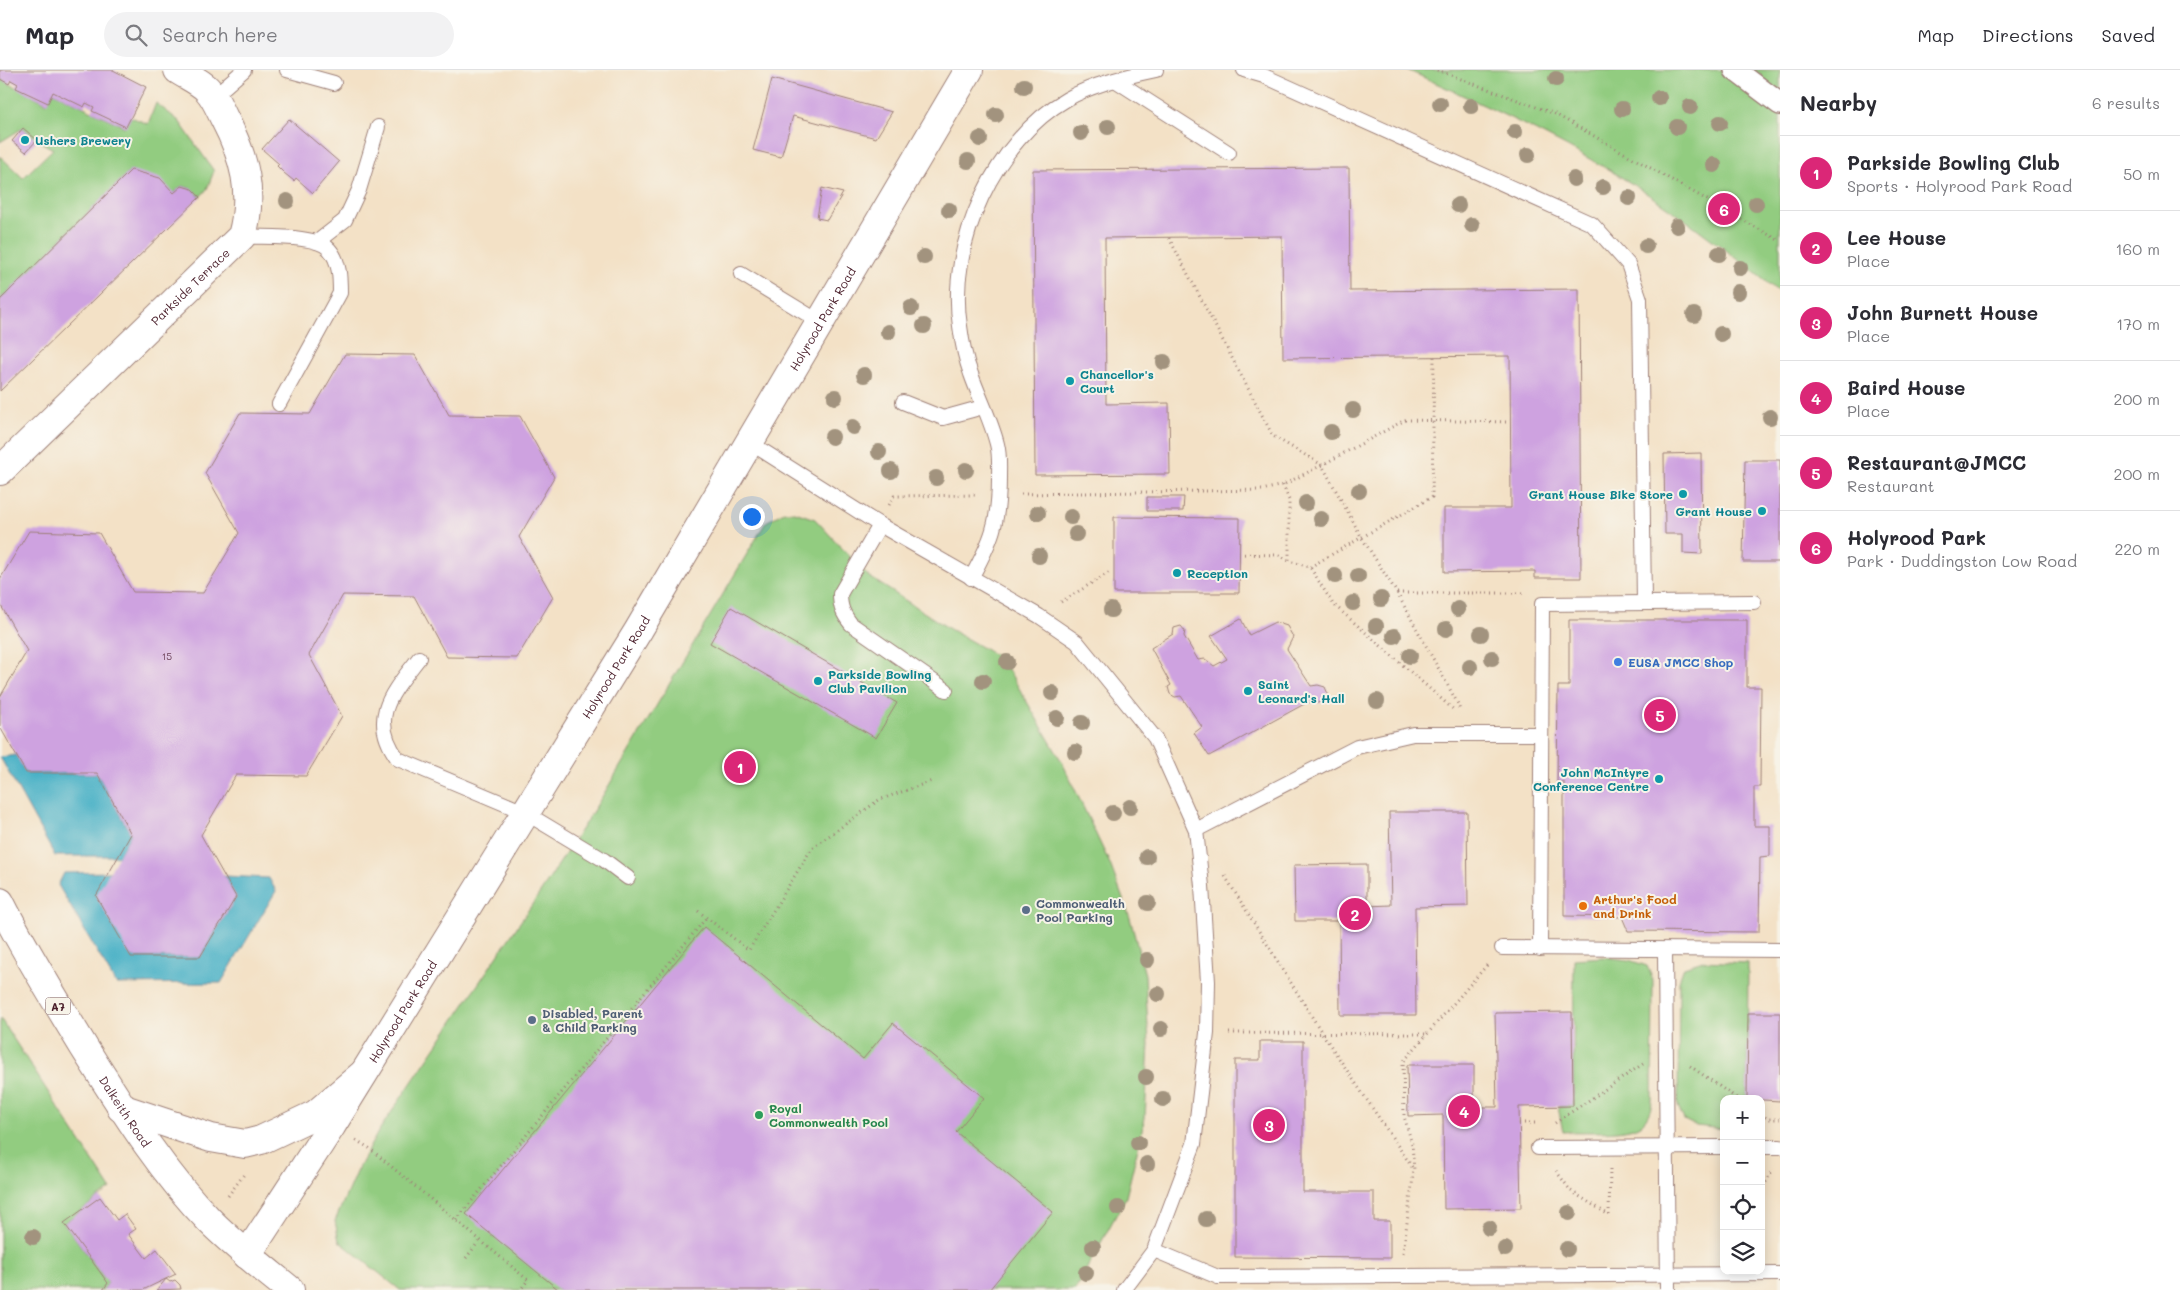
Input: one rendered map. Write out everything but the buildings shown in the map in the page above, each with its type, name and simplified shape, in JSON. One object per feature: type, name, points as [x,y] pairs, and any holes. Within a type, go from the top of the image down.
[{"type":"street","points":[[178,70],[201,84],[213,97],[228,124],[245,172],[248,206],[242,236]]},
{"type":"street","name":"Holyrood Park Road","points":[[247,1255],[332,1125],[524,812],[638,631],[970,70]]},
{"type":"street","points":[[1735,70],[1780,104]]},
{"type":"street","name":"Parkside Terrace","points":[[0,471],[242,236]]},
{"type":"street","name":"Dalkeith Road","points":[[0,902],[52,995],[121,1108],[154,1155],[210,1221],[247,1255],[290,1290]]},
{"type":"street","points":[[121,1108],[211,1138],[244,1144],[262,1140],[316,1114],[362,1074]]},
{"type":"lane","points":[[213,97],[244,70]]},
{"type":"lane","points":[[287,70],[334,83]]},
{"type":"lane","points":[[971,578],[987,550],[997,521],[999,494],[997,446],[966,360],[959,316],[959,276],[962,257],[975,214],[995,172],[1023,135],[1066,99],[1116,80],[1156,70]]},
{"type":"lane","points":[[1244,70],[1264,76],[1592,224],[1628,264],[1640,299],[1644,602]]},
{"type":"lane","points":[[1116,80],[1229,153]]},
{"type":"lane","points":[[318,242],[345,220],[359,190],[378,128]]},
{"type":"lane","points":[[242,236],[293,238],[318,242],[329,248],[336,259],[340,275],[340,294],[279,404]]},
{"type":"lane","points":[[741,274],[820,322]]},
{"type":"lane","points":[[903,402],[942,418],[983,407]]},
{"type":"lane","points":[[749,442],[880,525],[1039,616],[1077,642],[1154,738],[1196,830],[1202,886],[1208,982],[1208,1033],[1194,1144],[1154,1250],[1124,1290]]},
{"type":"lane","points":[[880,525],[840,594],[840,604],[844,616],[852,624],[946,690]]},
{"type":"lane","points":[[1540,949],[1542,604],[1754,602]]},
{"type":"lane","points":[[420,658],[389,697],[383,717],[383,729],[389,746],[398,759],[524,812],[604,860],[628,878]]},
{"type":"lane","points":[[1196,830],[1357,747],[1413,734],[1540,734]]},
{"type":"lane","points":[[1502,948],[1665,951],[1780,950]]},
{"type":"lane","points":[[1665,951],[1665,1147],[1668,1290]]},
{"type":"lane","points":[[1538,1148],[1611,1146],[1720,1148]]},
{"type":"lane","points":[[1765,1147],[1780,1147]]},
{"type":"lane","points":[[1154,1250],[1218,1277],[1780,1274]]},
{"type":"path","points":[[1437,70],[1555,114],[1780,240]]},
{"type":"path","points":[[1169,238],[1272,436],[1322,465],[1362,538],[1397,593],[1458,704],[1461,718],[1333,604],[1310,567],[1289,561],[1279,555],[1239,554]]},
{"type":"path","points":[[1310,567],[1432,497],[1434,357]]},
{"type":"path","points":[[880,525],[894,496],[1262,490],[1283,485],[1405,420],[1510,422]]},
{"type":"path","points":[[1283,485],[1288,500],[1289,561]]},
{"type":"path","points":[[1039,616],[1110,572]]},
{"type":"path","points":[[1397,593],[1528,593],[1542,604]]},
{"type":"path","points":[[698,910],[749,950],[812,848],[879,800],[932,781]]},
{"type":"path","points":[[1222,872],[1322,1033],[1414,1170]]},
{"type":"path","points":[[456,1220],[707,917]]},
{"type":"path","points":[[1400,1276],[1414,1170],[1412,1144],[1404,1116],[1403,1062],[1502,948]]},
{"type":"path","points":[[1208,1033],[1426,1034]]},
{"type":"path","points":[[1547,1123],[1556,1123],[1665,1050],[1732,1095]]},
{"type":"path","points":[[1765,1117],[1768,1119],[1780,1119]]},
{"type":"path","points":[[1538,1123],[1519,1123],[1571,1191],[1609,1215],[1611,1146]]},
{"type":"path","points":[[332,1125],[369,1148],[528,1280],[520,1290]]},
{"type":"path","points":[[1764,1185],[1775,1164]]},
{"type":"path","points":[[210,1221],[246,1173]]},
{"type":"path","points":[[466,1258],[480,1240]]},
{"type":"green space","points":[[1407,70],[1780,70],[1780,293],[1698,229],[1611,171],[1510,118]]},
{"type":"green space","points":[[0,79],[47,103],[53,92],[125,127],[131,117],[148,124],[156,103],[179,121],[214,171],[207,189],[200,197],[192,189],[182,186],[174,193],[131,170],[0,300],[0,156],[23,178],[53,149],[37,140],[23,128],[0,142]]},
{"type":"green space","points":[[784,512],[795,512],[815,519],[868,576],[948,628],[1002,659],[1062,762],[1110,864],[1130,918],[1145,975],[1149,1044],[1145,1118],[1126,1197],[1075,1290],[400,1290],[339,1241],[335,1221],[357,1170],[378,1132],[548,881],[602,797],[766,522]]},
{"type":"green space","points":[[1604,957],[1629,960],[1647,966],[1653,980],[1652,1103],[1649,1112],[1641,1124],[1625,1130],[1563,1132],[1558,1107],[1573,1106],[1574,959]]},
{"type":"green space","points":[[1703,961],[1748,963],[1747,1095],[1720,1095],[1720,1129],[1696,1126],[1684,1120],[1678,1106],[1679,981],[1684,967]]},
{"type":"green space","points":[[0,1018],[111,1189],[64,1223],[108,1283],[103,1290],[0,1290]]},
{"type":"water","points":[[16,755],[26,773],[97,773],[131,834],[119,856],[55,856],[0,757]]},
{"type":"water","points":[[110,872],[131,957],[200,957],[236,897],[224,876],[269,878],[276,891],[221,983],[116,984],[58,885],[64,873]]},
{"type":"place","name":"Ushers Brewery","points":[[25,140]]},
{"type":"place","name":"Holyrood Park","points":[[1724,209]]},
{"type":"place","name":"Chancellor's Court","points":[[1070,381]]},
{"type":"place","name":"Grant House Bike Store","points":[[1683,494]]},
{"type":"place","name":"Grant House","points":[[1762,511]]},
{"type":"place","name":"Reception","points":[[1177,573]]},
{"type":"place","name":"EUSA JMCC Shop","points":[[1618,662]]},
{"type":"place","name":"Parkside Bowling Club Pavilion","points":[[818,681]]},
{"type":"place","name":"Saint Leonard's Hall","points":[[1248,691]]},
{"type":"place","name":"Restaurant@JMCC","points":[[1660,715]]},
{"type":"place","name":"Parkside Bowling Club","points":[[740,767]]},
{"type":"place","name":"John McIntyre Conference Centre","points":[[1659,779]]},
{"type":"place","name":"Arthur's Food and Drink","points":[[1583,906]]},
{"type":"place","name":"Commonwealth Pool Parking","points":[[1026,910]]},
{"type":"place","name":"Lee House","points":[[1355,914]]},
{"type":"place","name":"Disabled, Parent & Child Parking","points":[[532,1020]]},
{"type":"place","name":"Baird House","points":[[1464,1111]]},
{"type":"place","name":"Royal Commonwealth Pool","points":[[759,1115]]},
{"type":"place","name":"John Burnett House","points":[[1269,1125]]}]
